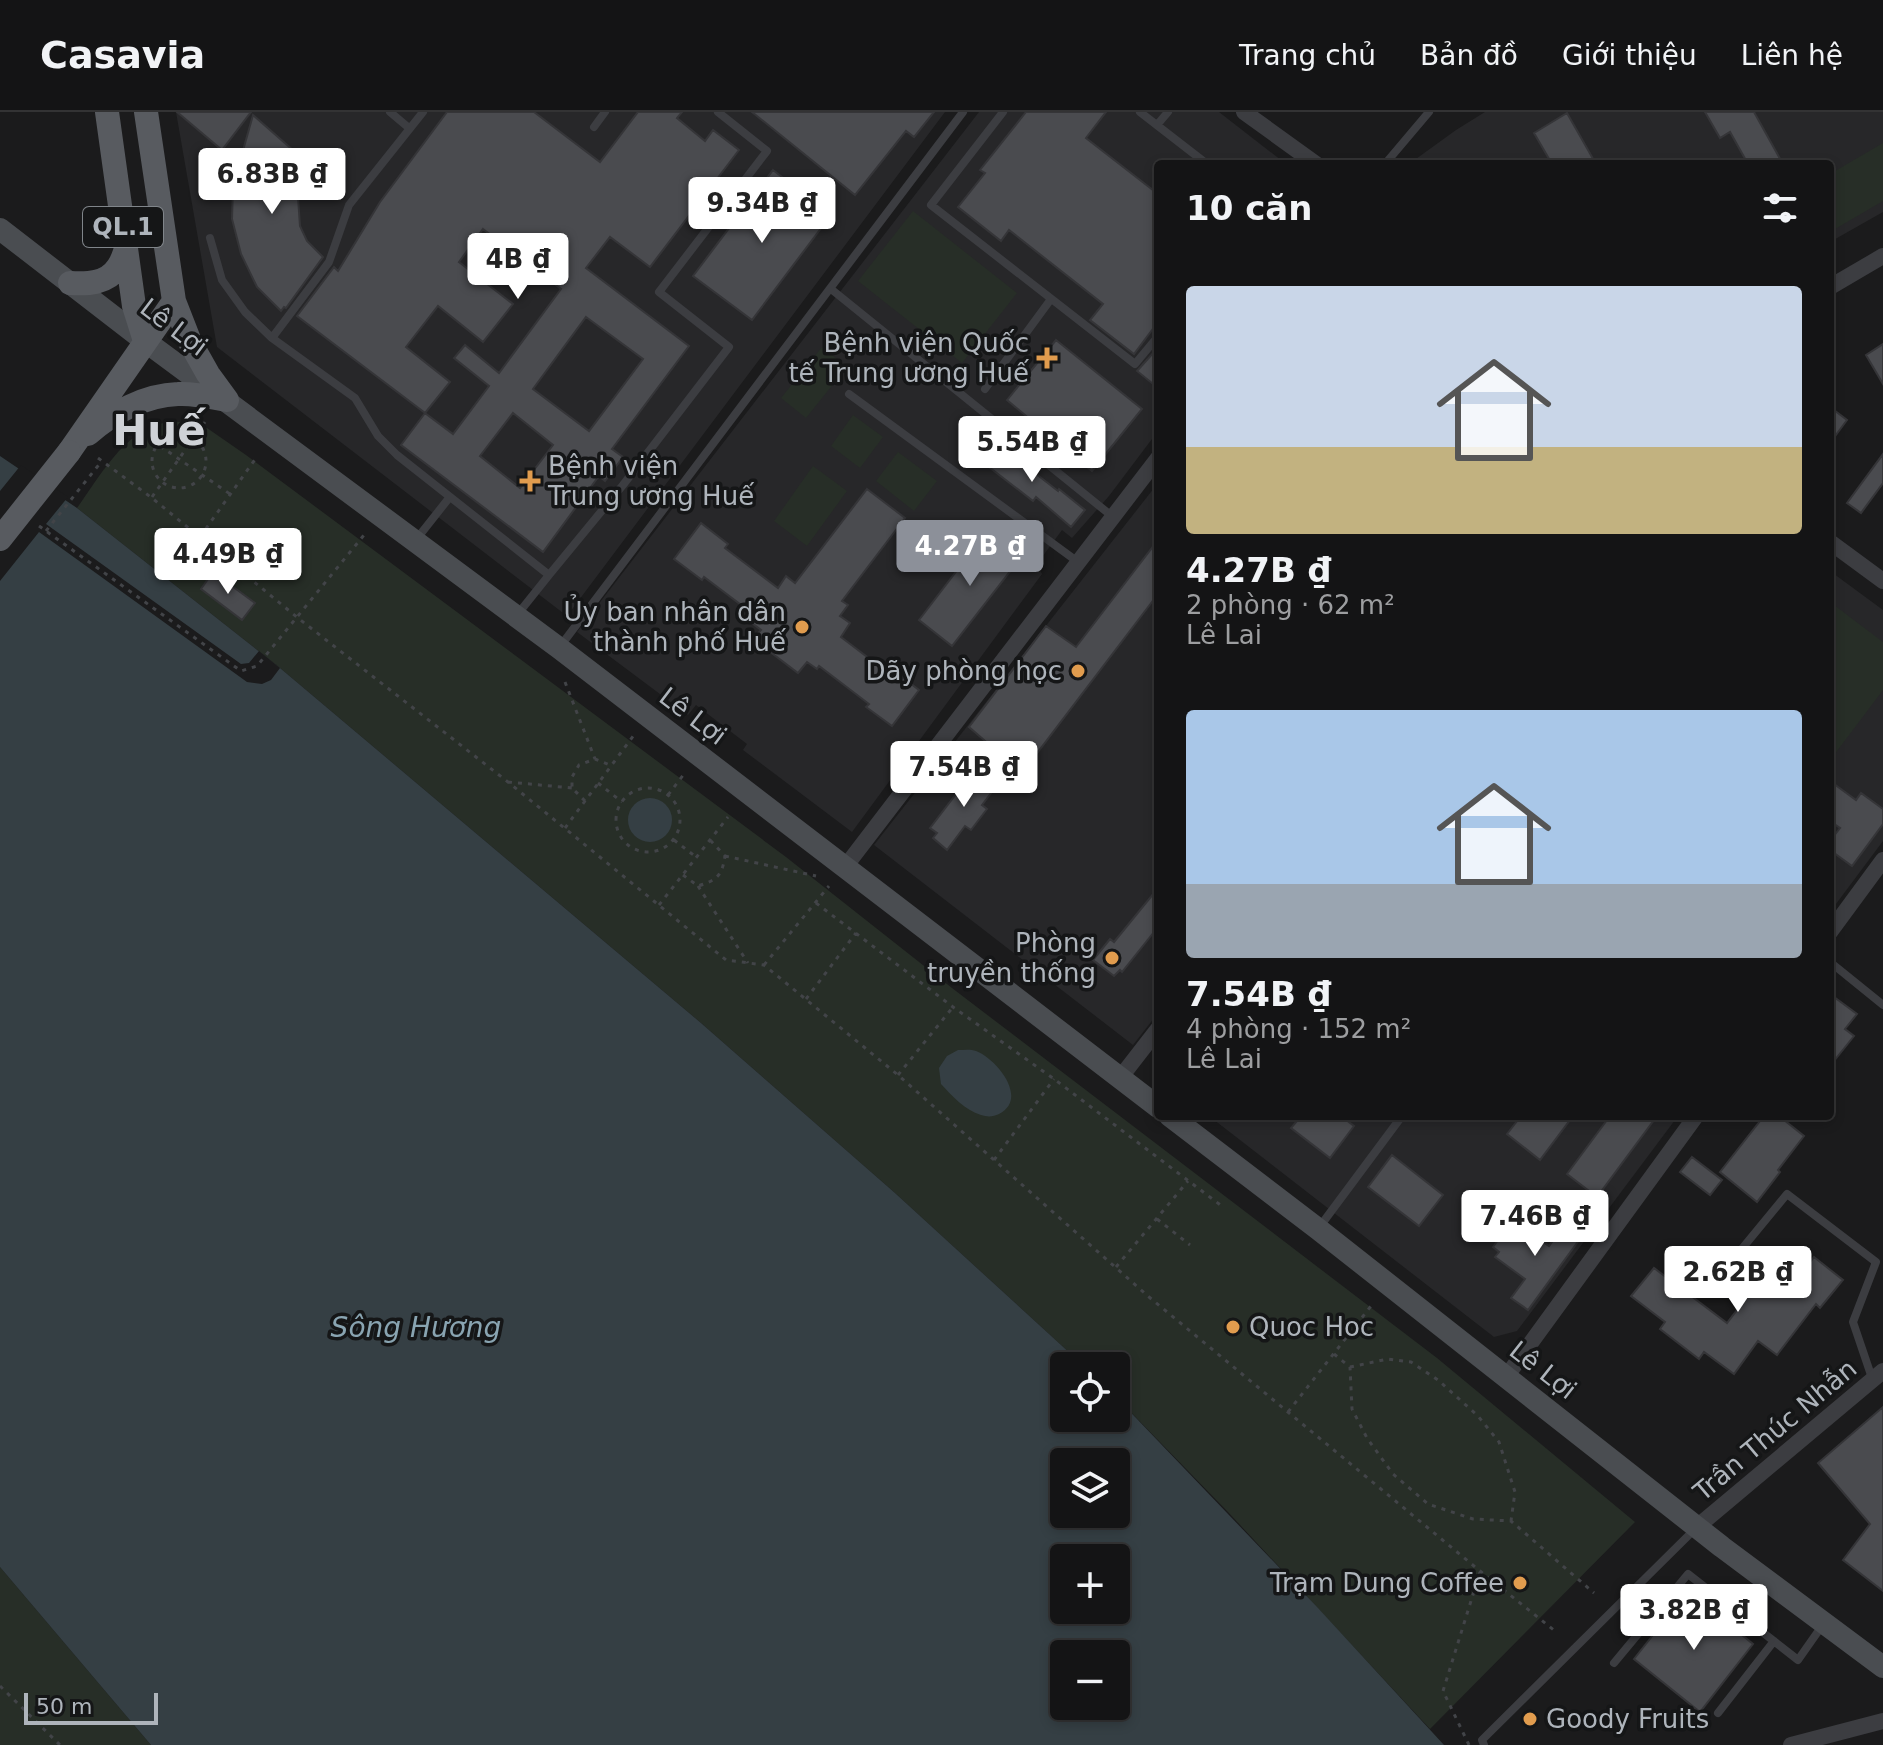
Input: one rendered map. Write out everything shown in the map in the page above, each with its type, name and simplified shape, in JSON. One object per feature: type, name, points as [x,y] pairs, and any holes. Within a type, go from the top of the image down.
[{"type":"main road","name":"QL.1","points":[[107,112],[134,306],[145,341]]},
{"type":"main road","name":"QL.1","points":[[146,112],[174,301]]},
{"type":"main road","name":"Lê Lợi","points":[[0,229],[145,341],[559,648],[1154,1104]]},
{"type":"main road","points":[[70,283],[88,284],[111,275],[119,267],[126,249]]},
{"type":"main road","points":[[0,539],[69,452],[174,301]]},
{"type":"main road","points":[[174,301],[190,342],[227,400]]},
{"type":"main road","points":[[69,452],[97,426],[126,408],[152,398],[176,394],[227,400]]},
{"type":"main road","name":"Lê Lợi","points":[[1175,1120],[1697,1527],[1883,1667]]},
{"type":"street","points":[[1244,112],[1310,160]]},
{"type":"street","points":[[1834,285],[1883,256]]},
{"type":"street","points":[[845,867],[1154,463]]},
{"type":"street","points":[[1834,545],[1883,581]]},
{"type":"street","points":[[1834,927],[1883,860]]},
{"type":"street","points":[[1120,1078],[1154,1034]]},
{"type":"street","points":[[1506,1377],[1693,1120]]},
{"type":"street","name":"Trần Thúc Nhẫn","points":[[1697,1527],[1878,1375]]},
{"type":"street","points":[[1791,1745],[1883,1721]]},
{"type":"lane","points":[[390,112],[409,128]]},
{"type":"lane","points":[[272,338],[329,262],[349,205],[423,112]]},
{"type":"lane","points":[[594,127],[605,112]]},
{"type":"lane","points":[[516,617],[729,347],[659,292],[767,151],[718,112]]},
{"type":"lane","points":[[559,648],[963,112]]},
{"type":"lane","points":[[1003,112],[931,205],[1135,364],[1154,341]]},
{"type":"lane","points":[[1140,112],[1202,160]]},
{"type":"lane","points":[[1157,125],[1168,112]]},
{"type":"lane","points":[[1388,160],[1429,112]]},
{"type":"lane","points":[[210,238],[222,280],[245,312],[272,338],[355,398],[378,436],[397,455],[549,575]]},
{"type":"lane","points":[[831,289],[1113,517]]},
{"type":"lane","points":[[985,389],[1051,299]]},
{"type":"lane","points":[[849,394],[1078,562]]},
{"type":"lane","points":[[415,541],[449,498]]},
{"type":"lane","points":[[1834,965],[1883,1005]]},
{"type":"lane","points":[[1318,1229],[1399,1120]]},
{"type":"lane","points":[[1731,1262],[1787,1194],[1876,1262],[1853,1322],[1878,1375]]},
{"type":"lane","points":[[1484,1745],[1482,1740],[1697,1527]]},
{"type":"lane","points":[[1614,1663],[1688,1574],[1798,1660],[1824,1623]]},
{"type":"lane","points":[[1718,1713],[1774,1641]]},
{"type":"path","points":[[152,498],[205,422]]},
{"type":"path","points":[[139,425],[157,444],[230,494]]},
{"type":"path","points":[[173,435],[194,438],[206,458],[202,475],[189,486],[181,488],[162,481],[154,471],[152,462],[157,444],[173,435]]},
{"type":"path","points":[[200,537],[256,458]]},
{"type":"path","points":[[364,535],[298,618],[257,666],[241,671],[46,531],[100,459],[298,618],[508,782],[726,960],[764,965],[898,1075],[1149,1297],[1555,1631]]},
{"type":"path","points":[[565,682],[595,759]]},
{"type":"path","points":[[565,828],[634,735]]},
{"type":"path","points":[[572,788],[572,777],[579,765],[595,759],[611,766]]},
{"type":"path","points":[[668,795],[684,774]]},
{"type":"path","points":[[508,782],[572,788],[585,801]]},
{"type":"path","points":[[598,783],[622,802]]},
{"type":"path","points":[[647,788],[668,795],[679,814],[680,824],[674,839],[661,850],[641,852],[632,848],[624,841],[616,823],[622,802],[628,795],[647,788]]},
{"type":"path","points":[[659,905],[728,817]]},
{"type":"path","points":[[674,839],[696,857]]},
{"type":"path","points":[[710,840],[725,856],[816,876]]},
{"type":"path","points":[[698,886],[714,881],[723,868],[725,856]]},
{"type":"path","points":[[683,875],[698,886],[748,963]]},
{"type":"path","points":[[764,965],[829,886]]},
{"type":"path","points":[[816,903],[1223,1207]]},
{"type":"path","points":[[806,999],[856,933]]},
{"type":"path","points":[[898,1075],[953,1007]]},
{"type":"path","points":[[994,1160],[1054,1079]]},
{"type":"path","points":[[1116,1267],[1189,1180]]},
{"type":"path","points":[[1157,1219],[1190,1245]]},
{"type":"path","points":[[1288,1412],[1371,1306]]},
{"type":"path","points":[[1334,1354],[1350,1367],[1352,1409],[1367,1438],[1393,1474],[1428,1504],[1473,1519],[1511,1521],[1594,1593]]},
{"type":"path","points":[[1350,1367],[1388,1359],[1411,1362],[1438,1380],[1478,1416],[1499,1442],[1515,1492],[1511,1521]]},
{"type":"path","points":[[1469,1745],[1443,1691],[1480,1571]]},
{"type":"path","points":[[0,1686],[60,1745]]},
{"type":"shaded area","name":"Bệnh viện Trung ương Huế","points":[[176,112],[945,112],[567,616],[217,347]]},
{"type":"shaded area","points":[[979,112],[1219,112],[1281,160],[1154,160],[1154,436],[1109,496],[1072,538],[1062,530],[1037,564],[1042,574],[852,832],[743,750],[747,744],[696,705],[688,715],[577,632]]},
{"type":"shaded area","points":[[1485,112],[1883,112],[1883,212],[1834,240],[1834,160],[1415,160]]},
{"type":"shaded area","points":[[1883,143],[1883,201],[1834,230],[1834,172]]},
{"type":"shaded area","points":[[913,211],[1017,293],[962,363],[858,281]]},
{"type":"shaded area","points":[[822,347],[847,367],[806,418],[781,398]]},
{"type":"shaded area","points":[[853,415],[883,437],[860,468],[831,446]]},
{"type":"shaded area","points":[[189,422],[207,428],[246,455],[786,857],[952,988],[1437,1358],[1635,1522],[1430,1729],[1130,1411],[1130,1352],[1069,1352],[895,1193],[701,1023],[280,668],[77,508],[124,446],[149,428]]},
{"type":"shaded area","points":[[898,452],[937,481],[914,511],[876,481]]},
{"type":"shaded area","points":[[813,466],[847,491],[807,546],[774,521]]},
{"type":"shaded area","points":[[1154,488],[1154,1018],[1133,1045],[874,845]]},
{"type":"shaded area","points":[[1834,574],[1883,610],[1883,841],[1834,907]]},
{"type":"shaded area","points":[[1834,605],[1883,642],[1883,690],[1834,755]]},
{"type":"shaded area","points":[[1214,1120],[1675,1120],[1517,1331],[1494,1337]]},
{"type":"shaded area","points":[[0,1567],[151,1745],[0,1745]]},
{"type":"water","name":"Sông Hương","points":[[0,456],[77,508],[280,668],[701,1023],[895,1193],[1069,1352],[1050,1352],[1050,1432],[1130,1432],[1130,1412],[1444,1745],[151,1745],[0,1567]]},
{"type":"water","points":[[650,798],[666,804],[672,820],[666,836],[650,842],[634,836],[628,820],[634,804]]},
{"type":"water","points":[[958,1050],[974,1050],[984,1055],[1007,1080],[1011,1099],[999,1114],[988,1116],[975,1113],[941,1084],[939,1068],[947,1056]]},
{"type":"pier","points":[[21,465],[68,497],[46,524],[241,664],[249,663],[259,651],[280,668],[271,680],[262,684],[247,682],[39,532],[0,581],[0,491]]},
{"type":"building","points":[[177,112],[251,112],[222,150]]},
{"type":"building","points":[[447,112],[534,112],[600,162],[638,112],[682,112],[677,118],[705,141],[713,130],[739,150],[650,267],[610,237],[586,268],[689,346],[612,449],[623,457],[605,481],[599,476],[543,552],[401,445],[425,413],[297,316],[334,267],[338,271],[380,202]],"holes":[[[483,229],[561,289],[499,373],[465,345],[454,358],[489,386],[453,434],[425,413],[450,382],[406,347],[438,306],[483,342],[513,304],[459,262]],[[586,317],[643,359],[589,431],[533,389]],[[513,413],[553,445],[520,488],[480,456]]]},
{"type":"building","points":[[752,112],[934,112],[914,137],[906,131],[855,195]]},
{"type":"building","points":[[1026,112],[1106,112],[1086,138],[1154,191],[1154,327],[1134,354],[1090,320],[1103,304],[1009,230],[1001,241],[958,207],[985,173],[980,170]]},
{"type":"building","points":[[1705,112],[1754,112],[1781,160],[1746,160],[1730,132],[1720,138]]},
{"type":"building","points":[[1567,113],[1594,160],[1550,160],[1534,133]]},
{"type":"building","points":[[253,115],[311,166],[298,197],[300,226],[307,241],[323,257],[281,311],[257,287],[241,254],[232,219],[233,186]]},
{"type":"building","points":[[773,170],[831,215],[752,320],[693,276]]},
{"type":"building","points":[[1056,340],[1142,409],[1092,471],[1007,400]]},
{"type":"building","points":[[1883,344],[1883,384],[1866,355]]},
{"type":"building","points":[[1154,352],[1154,385],[1137,371]]},
{"type":"building","points":[[1834,410],[1847,420],[1834,438]]},
{"type":"building","points":[[995,442],[1085,510],[1071,527],[1036,497],[1033,501],[980,460]]},
{"type":"building","points":[[1883,454],[1883,483],[1861,513],[1847,503]]},
{"type":"building","name":"Ủy ban nhân dân thành phố Huế","points":[[867,489],[905,518],[842,601],[848,605],[840,616],[850,623],[841,637],[891,675],[894,671],[919,690],[892,726],[819,666],[817,669],[807,662],[798,673],[753,639],[761,630],[752,623],[757,617],[704,577],[702,580],[674,559],[701,523],[728,544],[725,548],[778,588],[786,576],[795,583]]},
{"type":"building","points":[[988,530],[1022,556],[952,646],[919,620]]},
{"type":"building","name":"Dãy phòng học","points":[[1154,545],[1154,599],[1025,769],[969,727],[1046,626],[1076,647]]},
{"type":"building","points":[[213,572],[255,603],[242,620],[201,589]]},
{"type":"building","points":[[973,772],[979,777],[982,772],[998,784],[982,805],[987,809],[971,830],[965,826],[947,850],[933,838],[937,833],[930,828]]},
{"type":"building","points":[[1834,784],[1856,800],[1861,793],[1883,809],[1883,824],[1852,866],[1834,853],[1834,836],[1840,828],[1834,824]]},
{"type":"building","points":[[1154,893],[1154,932],[1122,972],[1120,970],[1114,976],[1093,960],[1110,939],[1114,942]]},
{"type":"building","points":[[1834,997],[1857,1014],[1845,1029],[1854,1036],[1834,1061]]},
{"type":"building","points":[[1298,1120],[1346,1120],[1354,1126],[1330,1158],[1291,1128]]},
{"type":"building","points":[[1518,1120],[1570,1120],[1540,1160],[1507,1134]]},
{"type":"building","points":[[1607,1120],[1654,1120],[1597,1197],[1567,1174]]},
{"type":"building","points":[[1761,1120],[1784,1120],[1804,1136],[1757,1202],[1720,1172]]},
{"type":"building","points":[[1392,1155],[1443,1195],[1419,1226],[1368,1187]]},
{"type":"building","points":[[1692,1157],[1722,1180],[1710,1195],[1680,1172]]},
{"type":"building","points":[[1568,1220],[1585,1232],[1528,1310],[1511,1298],[1525,1279],[1495,1257],[1499,1252],[1493,1247],[1509,1225],[1514,1228],[1518,1224],[1549,1246]]},
{"type":"building","points":[[1814,1257],[1843,1280],[1820,1308],[1816,1304],[1777,1355],[1758,1341],[1734,1374],[1704,1352],[1699,1359],[1660,1329],[1665,1322],[1631,1296],[1654,1268],[1727,1323],[1766,1272],[1788,1290]]},
{"type":"building","points":[[1883,1407],[1883,1591],[1843,1560],[1870,1524],[1818,1463]]},
{"type":"building","points":[[1688,1591],[1753,1644],[1700,1712],[1634,1659]]},
{"type":"place","name":"Bệnh viện Quốc tế Trung ương Huế","points":[[1047,358]]},
{"type":"place","name":"Bệnh viện Trung ương Huế","points":[[530,481]]},
{"type":"place","name":"Ủy ban nhân dân thành phố Huế","points":[[802,627]]},
{"type":"place","name":"Dãy phòng học","points":[[1078,671]]},
{"type":"place","name":"Phòng truyền thống","points":[[1112,958]]},
{"type":"place","name":"Quoc Hoc","points":[[1233,1327]]},
{"type":"place","name":"Trạm Dung Coffee","points":[[1520,1583]]},
{"type":"place","name":"Goody Fruits","points":[[1530,1719]]},
{"type":"district","name":"Huế","points":[[159,430]]}]
